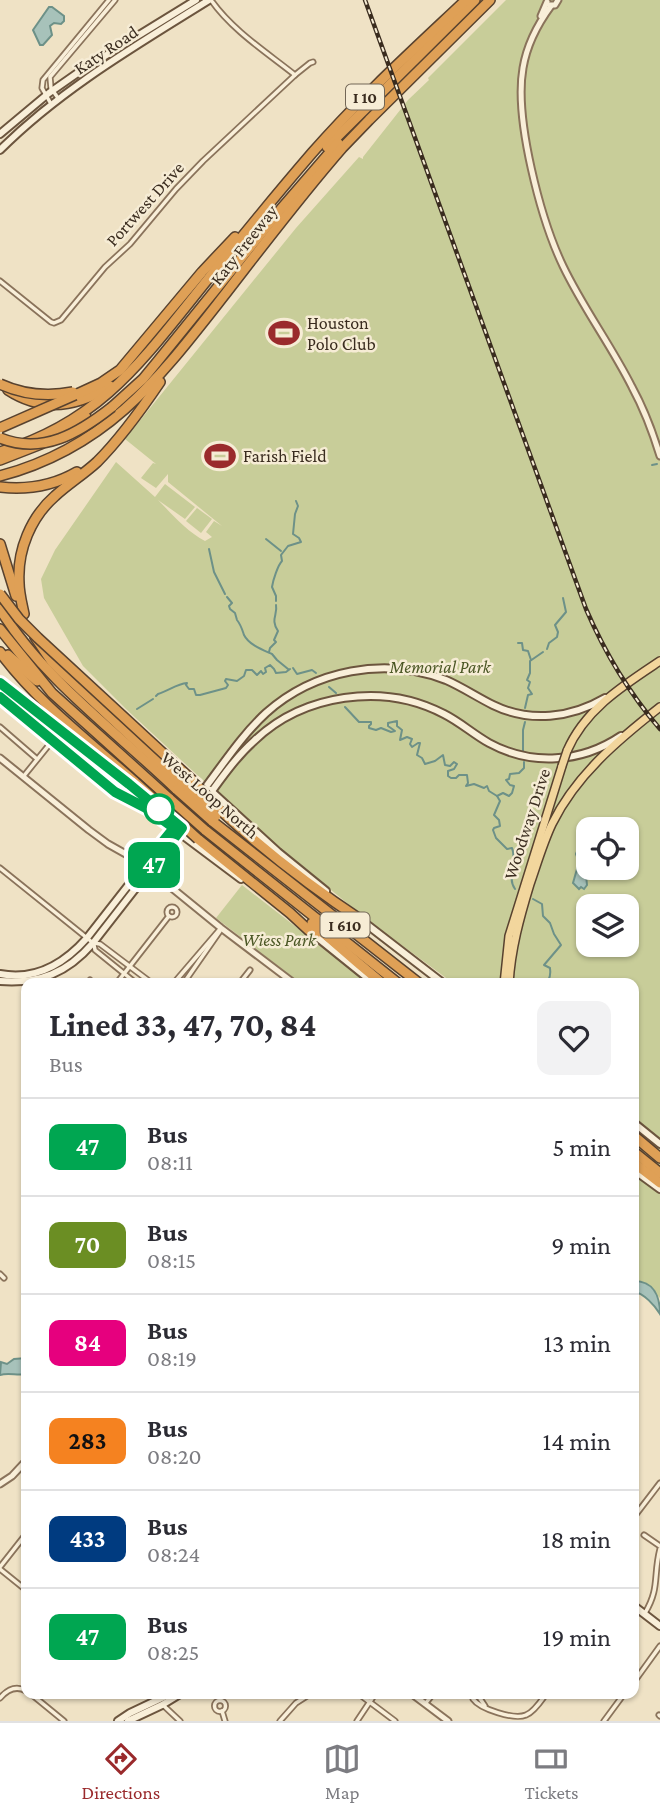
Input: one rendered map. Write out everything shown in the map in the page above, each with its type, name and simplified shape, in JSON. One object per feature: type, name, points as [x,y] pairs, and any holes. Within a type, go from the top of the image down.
[{"type":"highway","name":"Katy Freeway","points":[[0,453],[43,436],[86,411],[113,390],[141,361],[315,150],[348,114],[466,0]]},
{"type":"highway","points":[[111,406],[155,360],[293,187],[335,139],[475,0]]},
{"type":"highway","points":[[0,436],[26,444],[54,442],[85,427],[128,393],[157,362],[322,161],[372,108],[483,0]]},
{"type":"highway","name":"Katy Freeway","points":[[0,479],[16,476],[85,439],[127,409],[155,381],[342,148],[490,0]]},
{"type":"highway","points":[[0,428],[101,383],[120,370],[202,272],[260,215]]},
{"type":"highway","points":[[24,614],[19,573],[23,545],[30,528],[48,503],[97,462],[126,429],[206,318]]},
{"type":"highway","points":[[0,384],[33,401],[47,404],[71,403],[97,394],[122,379],[141,361]]},
{"type":"highway","points":[[0,460],[37,446],[74,426],[109,397],[141,361]]},
{"type":"highway","points":[[0,384],[39,395],[86,390]]},
{"type":"highway","points":[[0,487],[13,489],[43,486],[62,480],[106,451]]},
{"type":"highway","points":[[0,544],[24,614],[52,662],[181,784],[320,893],[364,922]]},
{"type":"highway","points":[[0,594],[38,638],[192,780],[219,812]]},
{"type":"highway","name":"West Loop North","points":[[0,610],[22,641],[35,670],[181,784]]},
{"type":"highway","name":"West Loop North","points":[[0,629],[52,693],[170,799],[390,978]]},
{"type":"highway","points":[[0,650],[35,670]]},
{"type":"highway","points":[[0,650],[34,692],[195,841],[290,913],[315,936]]},
{"type":"highway","name":"I 610","points":[[219,812],[270,866],[412,978]]},
{"type":"highway","points":[[293,901],[314,925],[376,978]]},
{"type":"highway","points":[[639,1140],[660,1152]]},
{"type":"highway","points":[[639,1141],[660,1158]]},
{"type":"highway","points":[[639,1156],[660,1173]]},
{"type":"highway","points":[[639,1167],[660,1183]]},
{"type":"main road","name":"Katy Road","points":[[0,135],[50,93],[108,52],[195,0]]},
{"type":"main road","name":"Katy Road","points":[[3,147],[55,102],[122,54],[210,0]]},
{"type":"main road","name":"Woodway Drive","points":[[508,978],[514,938],[531,872],[562,766],[576,733],[594,710],[660,661]]},
{"type":"main road","points":[[42,978],[71,965],[209,788],[241,741],[267,712],[302,688],[337,674],[358,670],[381,668],[413,671],[447,681],[503,709],[539,716],[562,715],[584,709],[617,691]]},
{"type":"main road","points":[[0,682],[129,784],[195,841]]},
{"type":"main road","points":[[209,788],[246,748],[269,728],[300,710],[339,698],[373,696],[419,704],[442,713],[491,744],[528,757],[566,758],[588,753],[612,742],[636,726]]},
{"type":"main road","points":[[0,697],[115,792],[178,828]]},
{"type":"main road","name":"Woodway Drive","points":[[531,872],[552,825],[573,790],[598,760],[660,707]]},
{"type":"main road","points":[[209,788],[219,812]]},
{"type":"main road","points":[[195,841],[191,831],[209,806],[218,803],[219,812]]},
{"type":"main road","points":[[0,974],[26,975],[45,971],[70,956],[90,940],[127,900],[147,868]]},
{"type":"main road","points":[[364,922],[436,978]]},
{"type":"main road","points":[[315,936],[368,978]]},
{"type":"main road","points":[[0,981],[21,981]]},
{"type":"main road","points":[[639,1126],[660,1144]]},
{"type":"main road","points":[[639,1174],[660,1189]]},
{"type":"main road","points":[[639,1610],[660,1626]]},
{"type":"main road","points":[[128,1721],[161,1699]]},
{"type":"main road","points":[[118,1721],[164,1699]]},
{"type":"street","points":[[55,102],[50,93],[50,77],[109,0]]},
{"type":"street","points":[[55,102],[42,85],[46,75],[115,0]]},
{"type":"street","points":[[210,0],[242,33],[295,75]]},
{"type":"street","points":[[558,0],[555,5],[548,3],[529,43],[521,85],[524,128],[538,192],[562,263],[633,388],[660,456]]},
{"type":"street","name":"Portwest Drive","points":[[0,281],[51,322],[61,320],[105,267],[130,244],[204,159],[295,75],[313,62]]},
{"type":"street","points":[[0,135],[3,147]]},
{"type":"street","points":[[0,727],[37,759]]},
{"type":"street","points":[[23,777],[53,740]]},
{"type":"street","points":[[0,758],[99,837],[147,868],[287,978]]},
{"type":"street","points":[[0,868],[90,940],[100,944],[145,978]]},
{"type":"street","points":[[120,978],[169,916]]},
{"type":"street","points":[[178,978],[221,928]]},
{"type":"street","points":[[187,978],[221,928]]},
{"type":"street","points":[[90,940],[95,950],[130,978]]},
{"type":"street","points":[[112,963],[117,956]]},
{"type":"street","points":[[244,978],[250,970]]},
{"type":"street","points":[[0,1483],[21,1466]]},
{"type":"street","points":[[639,1510],[660,1483]]},
{"type":"street","points":[[644,1535],[660,1548],[658,1590],[644,1614]]},
{"type":"street","points":[[21,1541],[0,1568],[21,1586]]},
{"type":"street","points":[[639,1675],[660,1646]]},
{"type":"street","points":[[0,1698],[5,1693],[21,1689]]},
{"type":"street","points":[[36,1699],[64,1721]]},
{"type":"street","points":[[280,1721],[302,1699]]},
{"type":"street","points":[[366,1699],[395,1721]]},
{"type":"street","points":[[418,1699],[448,1721]]},
{"type":"street","points":[[425,1704],[429,1699]]},
{"type":"street","points":[[473,1699],[474,1702],[499,1713],[524,1716],[542,1699]]},
{"type":"street","points":[[480,1699],[486,1707]]},
{"type":"street","points":[[604,1721],[620,1699]]},
{"type":"street","points":[[158,1701],[180,1721]]},
{"type":"street","points":[[357,1721],[369,1701]]},
{"type":"street","points":[[222,1711],[225,1721]]},
{"type":"green space","name":"Memorial Park","points":[[506,0],[660,0],[660,1298],[639,1281],[639,978],[446,978],[369,921],[248,822],[126,709],[83,666],[44,598],[41,579],[55,550],[116,462],[155,497],[165,484],[195,507],[185,519],[158,500],[198,537],[205,541],[212,537],[206,532],[214,521],[222,526],[168,482],[168,474],[156,488],[141,478],[153,463],[156,464],[125,439],[296,228],[359,157],[363,159],[408,100]]},
{"type":"green space","points":[[197,508],[212,519],[201,533],[186,521]]},
{"type":"green space","name":"Wiess Park","points":[[242,885],[362,978],[294,978],[216,918]]},
{"type":"water","points":[[49,7],[64,16],[64,21],[50,26],[52,35],[40,45],[33,30]]},
{"type":"water","points":[[576,872],[576,880],[586,880],[587,885],[584,889],[579,889],[573,883]]},
{"type":"water","points":[[639,1282],[655,1291],[660,1314],[652,1304],[639,1294]]},
{"type":"water","points":[[21,1358],[21,1375],[0,1375],[1,1362],[7,1364]]},
{"type":"waterway","points":[[652,465],[657,464]]},
{"type":"waterway","points":[[276,601],[272,587],[282,561],[281,555],[288,546],[301,542],[293,534],[298,506],[296,501]]},
{"type":"waterway","points":[[266,539],[281,551]]},
{"type":"waterway","points":[[209,549],[214,572],[225,594]]},
{"type":"waterway","points":[[227,597],[232,603],[230,609],[235,613],[246,639],[272,654],[288,669]]},
{"type":"waterway","points":[[547,649],[549,643],[557,637],[555,625],[566,612],[563,598]]},
{"type":"waterway","points":[[269,652],[276,642],[274,640],[278,631],[274,620],[276,605]]},
{"type":"waterway","points":[[518,643],[522,643],[523,650],[528,651],[531,660]]},
{"type":"waterway","points":[[525,708],[528,695],[532,694],[528,688],[530,682],[527,680],[530,661],[543,652]]},
{"type":"waterway","points":[[156,696],[187,683],[196,695],[226,688],[226,679],[237,681],[244,676],[246,670],[252,670],[257,675],[261,671],[263,674],[266,672],[265,668],[270,665],[276,673],[290,669]]},
{"type":"waterway","points":[[293,668],[297,674],[312,670],[316,673]]},
{"type":"waterway","points":[[329,687],[336,693]]},
{"type":"waterway","points":[[137,709],[153,699]]},
{"type":"waterway","points":[[345,707],[359,722],[371,722],[369,728],[376,730],[381,728],[395,731],[388,723],[397,721],[397,726],[402,730],[400,740],[407,737],[412,739],[412,747],[420,743],[417,755],[425,764],[443,755],[445,765],[450,766],[454,762],[457,764],[454,769],[448,771],[448,776],[456,778],[459,775],[467,775],[466,786],[487,786],[489,791],[497,796]]},
{"type":"waterway","points":[[523,751],[525,722]]},
{"type":"waterway","points":[[515,889],[512,879],[512,848],[507,849],[496,838],[493,830],[500,826],[494,815],[500,801],[497,796],[503,793],[509,796],[512,793],[514,786],[506,780],[510,774],[519,773],[524,768],[524,762]]},
{"type":"waterway","points":[[533,899],[542,904],[543,916],[550,923],[561,945],[544,965],[550,968],[549,978]]},
{"type":"railway","points":[[365,0],[586,609],[618,672],[660,729]]},
{"type":"bus line","name":"47","points":[[0,683],[182,828],[150,870],[144,865],[174,828],[148,809],[115,792],[0,697]]},
{"type":"place","name":"Houston Polo Club","points":[[284,333]]},
{"type":"place","name":"Farish Field","points":[[220,456]]}]
